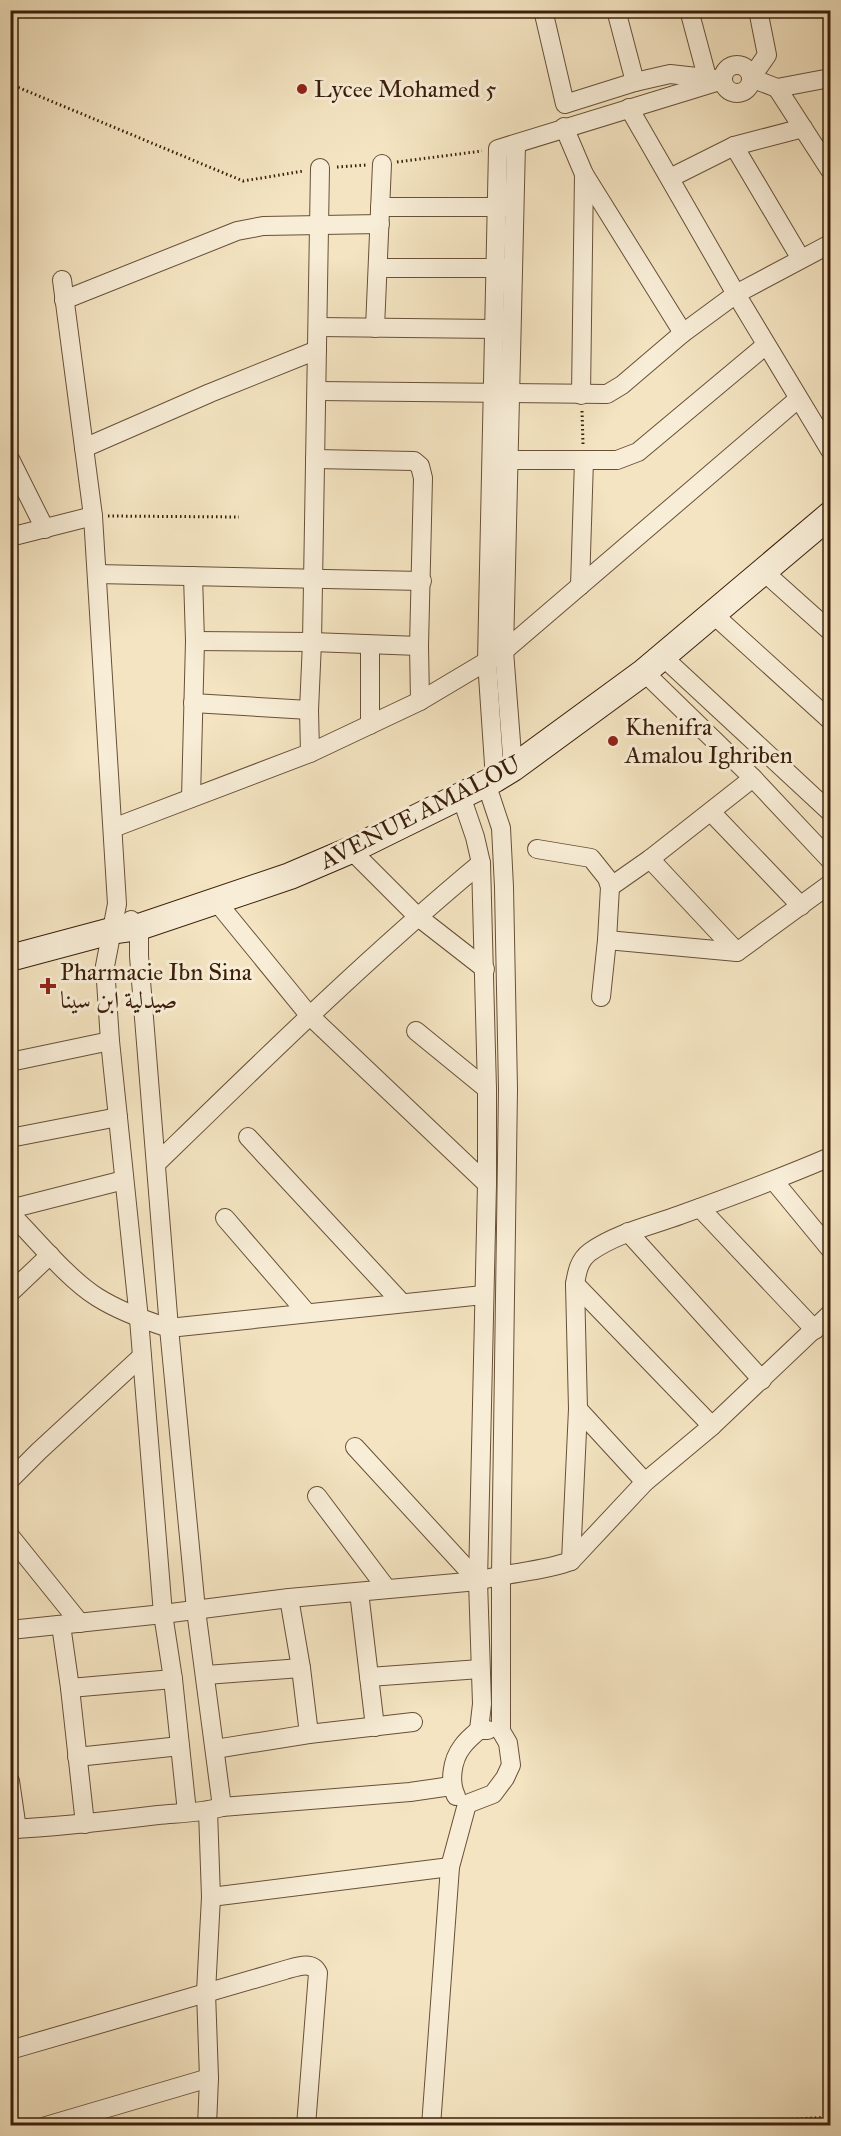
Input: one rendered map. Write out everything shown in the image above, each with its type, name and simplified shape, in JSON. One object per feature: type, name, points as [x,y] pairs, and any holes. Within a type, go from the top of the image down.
[{"type":"main road","name":"AVENUE AMALOU","points":[[10,958],[111,931],[139,927],[290,876],[351,850],[498,777],[654,664],[831,515]]},
{"type":"street","points":[[543,10],[566,104],[635,82],[670,74],[715,79]]},
{"type":"street","points":[[616,10],[635,82]]},
{"type":"street","points":[[689,10],[715,79],[728,90],[738,93],[748,88],[751,78],[767,55],[758,10]]},
{"type":"street","points":[[751,78],[777,88],[831,78]]},
{"type":"street","points":[[468,1804],[493,1794],[511,1766],[508,1743],[501,1731],[508,1077],[501,828],[487,661],[501,392],[506,207],[516,144],[715,79]]},
{"type":"street","points":[[777,88],[831,170]]},
{"type":"street","points":[[629,108],[766,345],[831,450]]},
{"type":"street","points":[[564,127],[584,174],[683,333]]},
{"type":"street","points":[[670,178],[734,147],[803,128]]},
{"type":"street","points":[[734,147],[801,259]]},
{"type":"street","points":[[375,328],[382,164]]},
{"type":"street","points":[[310,753],[320,168]]},
{"type":"street","points":[[581,395],[584,174]]},
{"type":"street","points":[[64,300],[237,231],[263,226],[320,224],[380,216],[506,207]]},
{"type":"street","points":[[317,391],[608,394],[683,333],[736,294],[831,244]]},
{"type":"street","points":[[378,268],[504,268]]},
{"type":"street","points":[[498,777],[509,460],[494,329],[504,268]]},
{"type":"street","points":[[62,280],[93,516],[97,574],[117,904],[105,966],[110,1041],[139,1318],[163,1614],[187,1812]]},
{"type":"street","points":[[318,327],[494,329]]},
{"type":"street","points":[[509,460],[617,460],[638,452],[766,345]]},
{"type":"street","points":[[84,448],[210,393],[317,350]]},
{"type":"street","points":[[113,828],[310,753],[420,701],[504,651],[798,399]]},
{"type":"street","points":[[10,459],[45,529]]},
{"type":"street","points":[[315,459],[414,461],[420,466],[423,478],[420,701]]},
{"type":"street","points":[[580,586],[584,460]]},
{"type":"street","points":[[10,537],[93,516]]},
{"type":"street","points":[[763,571],[831,631]]},
{"type":"street","points":[[97,574],[422,581]]},
{"type":"street","points":[[191,798],[195,641],[193,576]]},
{"type":"street","points":[[714,615],[831,720]]},
{"type":"street","points":[[195,641],[419,646]]},
{"type":"street","points":[[370,645],[370,725]]},
{"type":"street","points":[[654,664],[753,778],[831,860]]},
{"type":"street","points":[[654,664],[831,812]]},
{"type":"street","points":[[194,703],[309,710]]},
{"type":"street","points":[[610,887],[650,859],[753,778]]},
{"type":"street","points":[[461,796],[482,863],[487,1089],[478,1581],[482,1704],[479,1730],[461,1747],[455,1762],[451,1786],[457,1797],[468,1804]]},
{"type":"street","points":[[711,812],[801,906]]},
{"type":"street","points":[[537,849],[591,858],[608,878],[610,887],[607,940],[601,997]]},
{"type":"street","points":[[351,850],[417,916],[485,969]]},
{"type":"street","points":[[650,859],[737,952]]},
{"type":"street","points":[[157,1163],[309,1015],[417,916],[482,863]]},
{"type":"street","points":[[607,940],[737,952],[831,884]]},
{"type":"street","points":[[216,901],[309,1015],[487,1184]]},
{"type":"street","points":[[117,904],[139,927],[139,956],[169,1328],[196,1610],[215,1749],[215,1809],[207,1992],[209,2078],[207,2126]]},
{"type":"street","points":[[416,1031],[487,1089]]},
{"type":"street","points":[[10,1062],[110,1041]]},
{"type":"street","points":[[10,1138],[118,1117]]},
{"type":"street","points":[[248,1137],[402,1303]]},
{"type":"street","points":[[571,1561],[578,1409],[575,1284],[578,1270],[589,1253],[628,1232],[774,1181],[831,1157]]},
{"type":"street","points":[[10,1209],[124,1180]]},
{"type":"street","points":[[774,1181],[831,1249]]},
{"type":"street","points":[[700,1208],[815,1330]]},
{"type":"street","points":[[10,1214],[96,1297],[139,1318],[169,1328],[483,1295]]},
{"type":"street","points":[[225,1218],[307,1313]]},
{"type":"street","points":[[628,1232],[762,1380]]},
{"type":"street","points":[[10,1293],[50,1255]]},
{"type":"street","points":[[575,1284],[712,1426]]},
{"type":"street","points":[[14,1626],[61,1625],[289,1598],[478,1581],[501,1574],[528,1572],[571,1561],[645,1482],[712,1426],[831,1314]]},
{"type":"street","points":[[10,1480],[142,1356]]},
{"type":"street","points":[[578,1409],[645,1482]]},
{"type":"street","points":[[355,1447],[478,1581]]},
{"type":"street","points":[[317,1496],[387,1589]]},
{"type":"street","points":[[10,1536],[80,1623]]},
{"type":"street","points":[[360,1592],[375,1727]]},
{"type":"street","points":[[289,1598],[309,1734]]},
{"type":"street","points":[[61,1625],[85,1824]]},
{"type":"street","points":[[206,1675],[301,1668]]},
{"type":"street","points":[[369,1677],[480,1669]]},
{"type":"street","points":[[70,1688],[172,1679]]},
{"type":"street","points":[[215,1749],[309,1734],[413,1722]]},
{"type":"street","points":[[479,1730],[501,1731]]},
{"type":"street","points":[[77,1757],[180,1746]]},
{"type":"street","points":[[10,1781],[14,1829],[85,1824],[451,1786]]},
{"type":"street","points":[[431,2126],[450,1867],[468,1804]]},
{"type":"street","points":[[211,1897],[450,1867]]},
{"type":"street","points":[[10,2050],[207,1992],[309,1965],[318,1973],[306,2126]]},
{"type":"street","points":[[46,2126],[209,2078]]},
{"type":"path","points":[[10,84],[243,181]]},
{"type":"path","points":[[581,395],[584,460]]},
{"type":"path","points":[[93,516],[239,516]]},
{"type":"path","points":[[680,2126],[831,2117]]},
{"type":"place","name":"Lycee Mohamed 5","points":[[302,89]]},
{"type":"place","name":"Khenifra Amalou Ighriben","points":[[613,741]]},
{"type":"place","name":"Pharmacie Ibn Sina صيدلية ابن سينا","points":[[48,986]]}]
